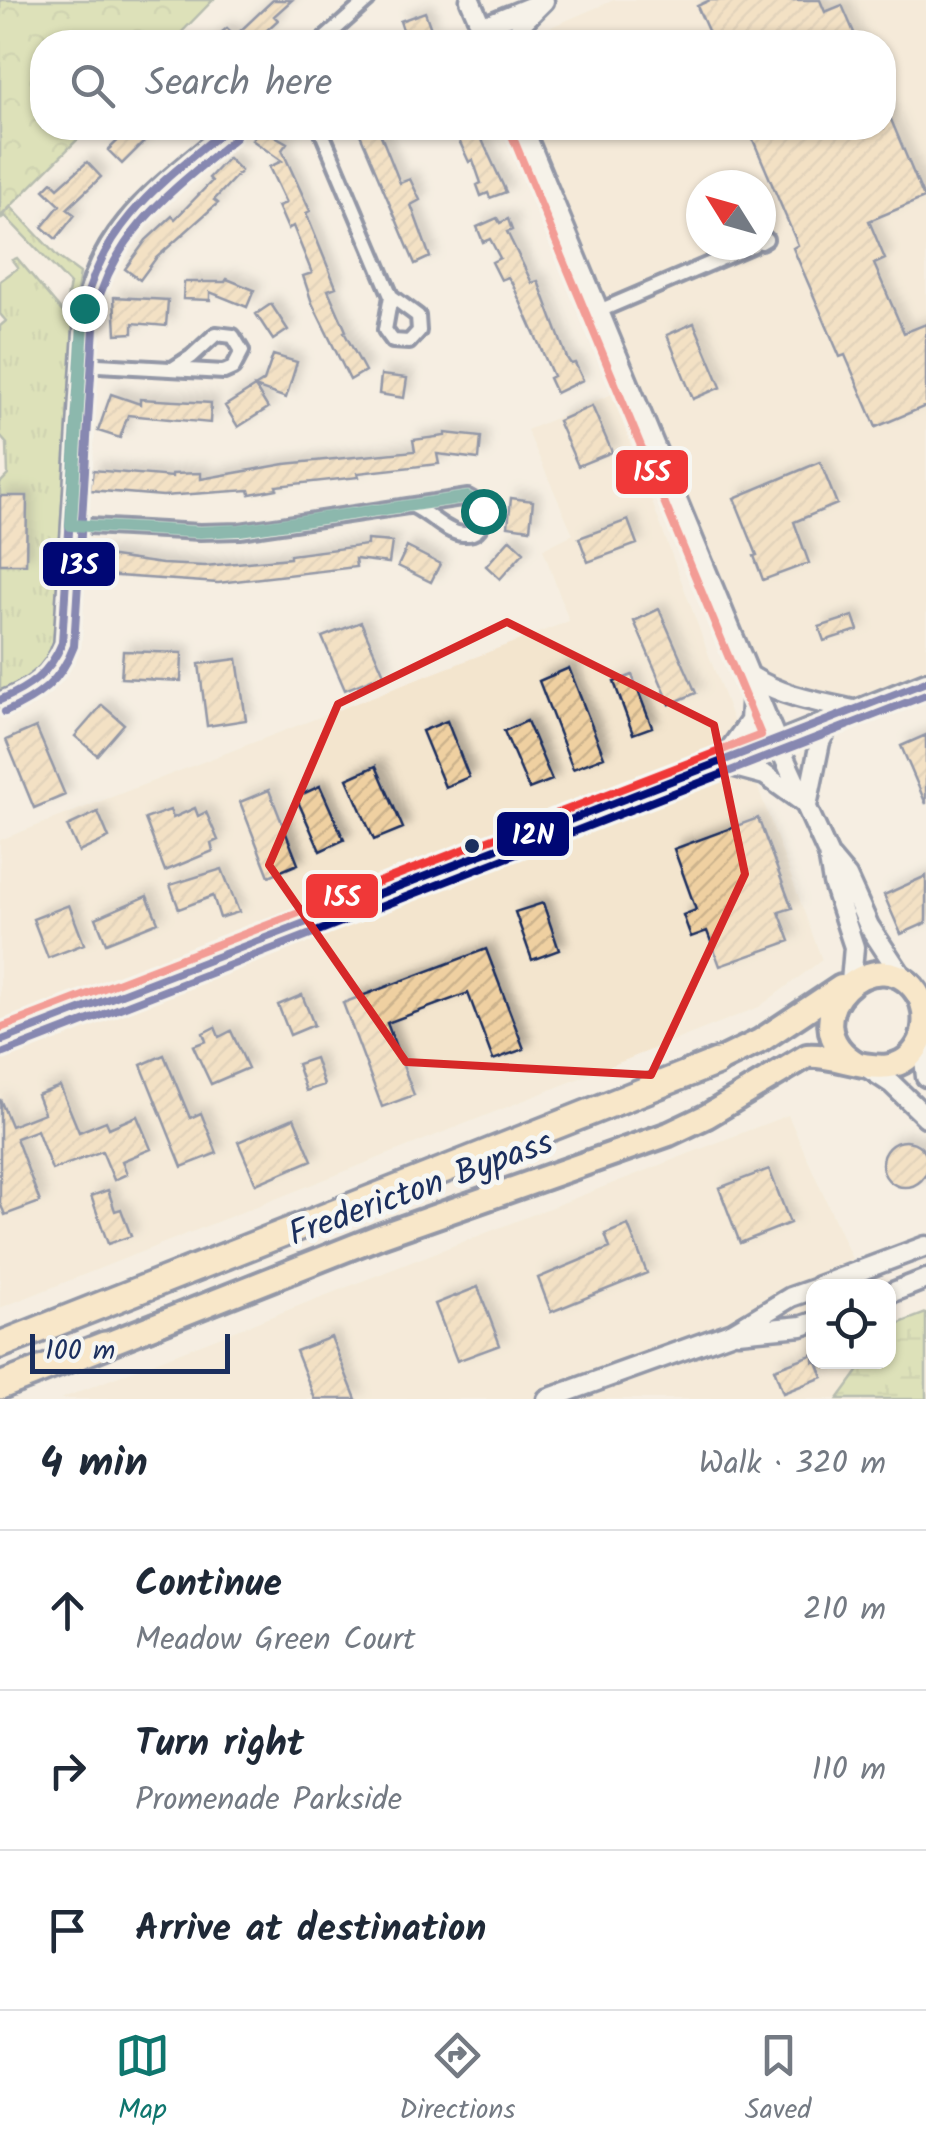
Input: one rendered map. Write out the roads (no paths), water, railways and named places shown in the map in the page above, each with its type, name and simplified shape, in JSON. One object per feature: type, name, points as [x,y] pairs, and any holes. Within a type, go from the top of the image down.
[{"type":"highway","points":[[879,973],[913,983],[924,1008],[923,1038],[906,1060],[893,1066],[862,1065],[840,1050],[830,1021],[833,1006],[850,982],[879,973]]},
{"type":"highway","name":"Fredericton Bypass","points":[[0,1345],[717,1062],[760,1040],[850,982]]},
{"type":"highway","name":"Fredericton Bypass","points":[[0,1386],[380,1236],[668,1134],[740,1097],[800,1058],[819,1055],[862,1065]]},
{"type":"main road","points":[[470,0],[483,30]]},
{"type":"main road","points":[[493,30],[544,0]]},
{"type":"main road","points":[[519,30],[544,0]]},
{"type":"main road","points":[[528,140],[828,854],[854,947],[850,982]]},
{"type":"main road","points":[[752,677],[795,698],[854,710]]},
{"type":"main road","points":[[720,763],[750,720],[752,677]]},
{"type":"main road","points":[[0,1041],[926,682]]},
{"type":"main road","points":[[807,806],[820,742],[832,719]]},
{"type":"main road","points":[[720,763],[778,782],[807,806]]},
{"type":"main road","points":[[828,854],[848,877],[869,926],[913,983]]},
{"type":"main road","points":[[923,1038],[926,1077]]},
{"type":"main road","points":[[862,1065],[892,1084],[926,1116]]},
{"type":"main road","points":[[840,1279],[926,1246]]},
{"type":"main road","points":[[896,1291],[926,1279]]},
{"type":"main road","points":[[547,1399],[732,1332],[806,1292]]},
{"type":"main road","points":[[732,1332],[806,1325]]},
{"type":"street","points":[[335,30],[368,0]]},
{"type":"street","points":[[0,700],[34,684],[58,658],[65,628],[84,308],[97,258],[130,213],[213,140]]},
{"type":"street","points":[[325,140],[391,296]]},
{"type":"street","points":[[600,311],[718,260]]},
{"type":"street","points":[[80,364],[224,372],[233,368],[242,351],[234,336],[216,334],[174,368]]},
{"type":"street","points":[[71,525],[200,532],[240,530],[468,497],[478,501],[483,521],[476,531],[456,533],[430,513],[413,506]]}]
